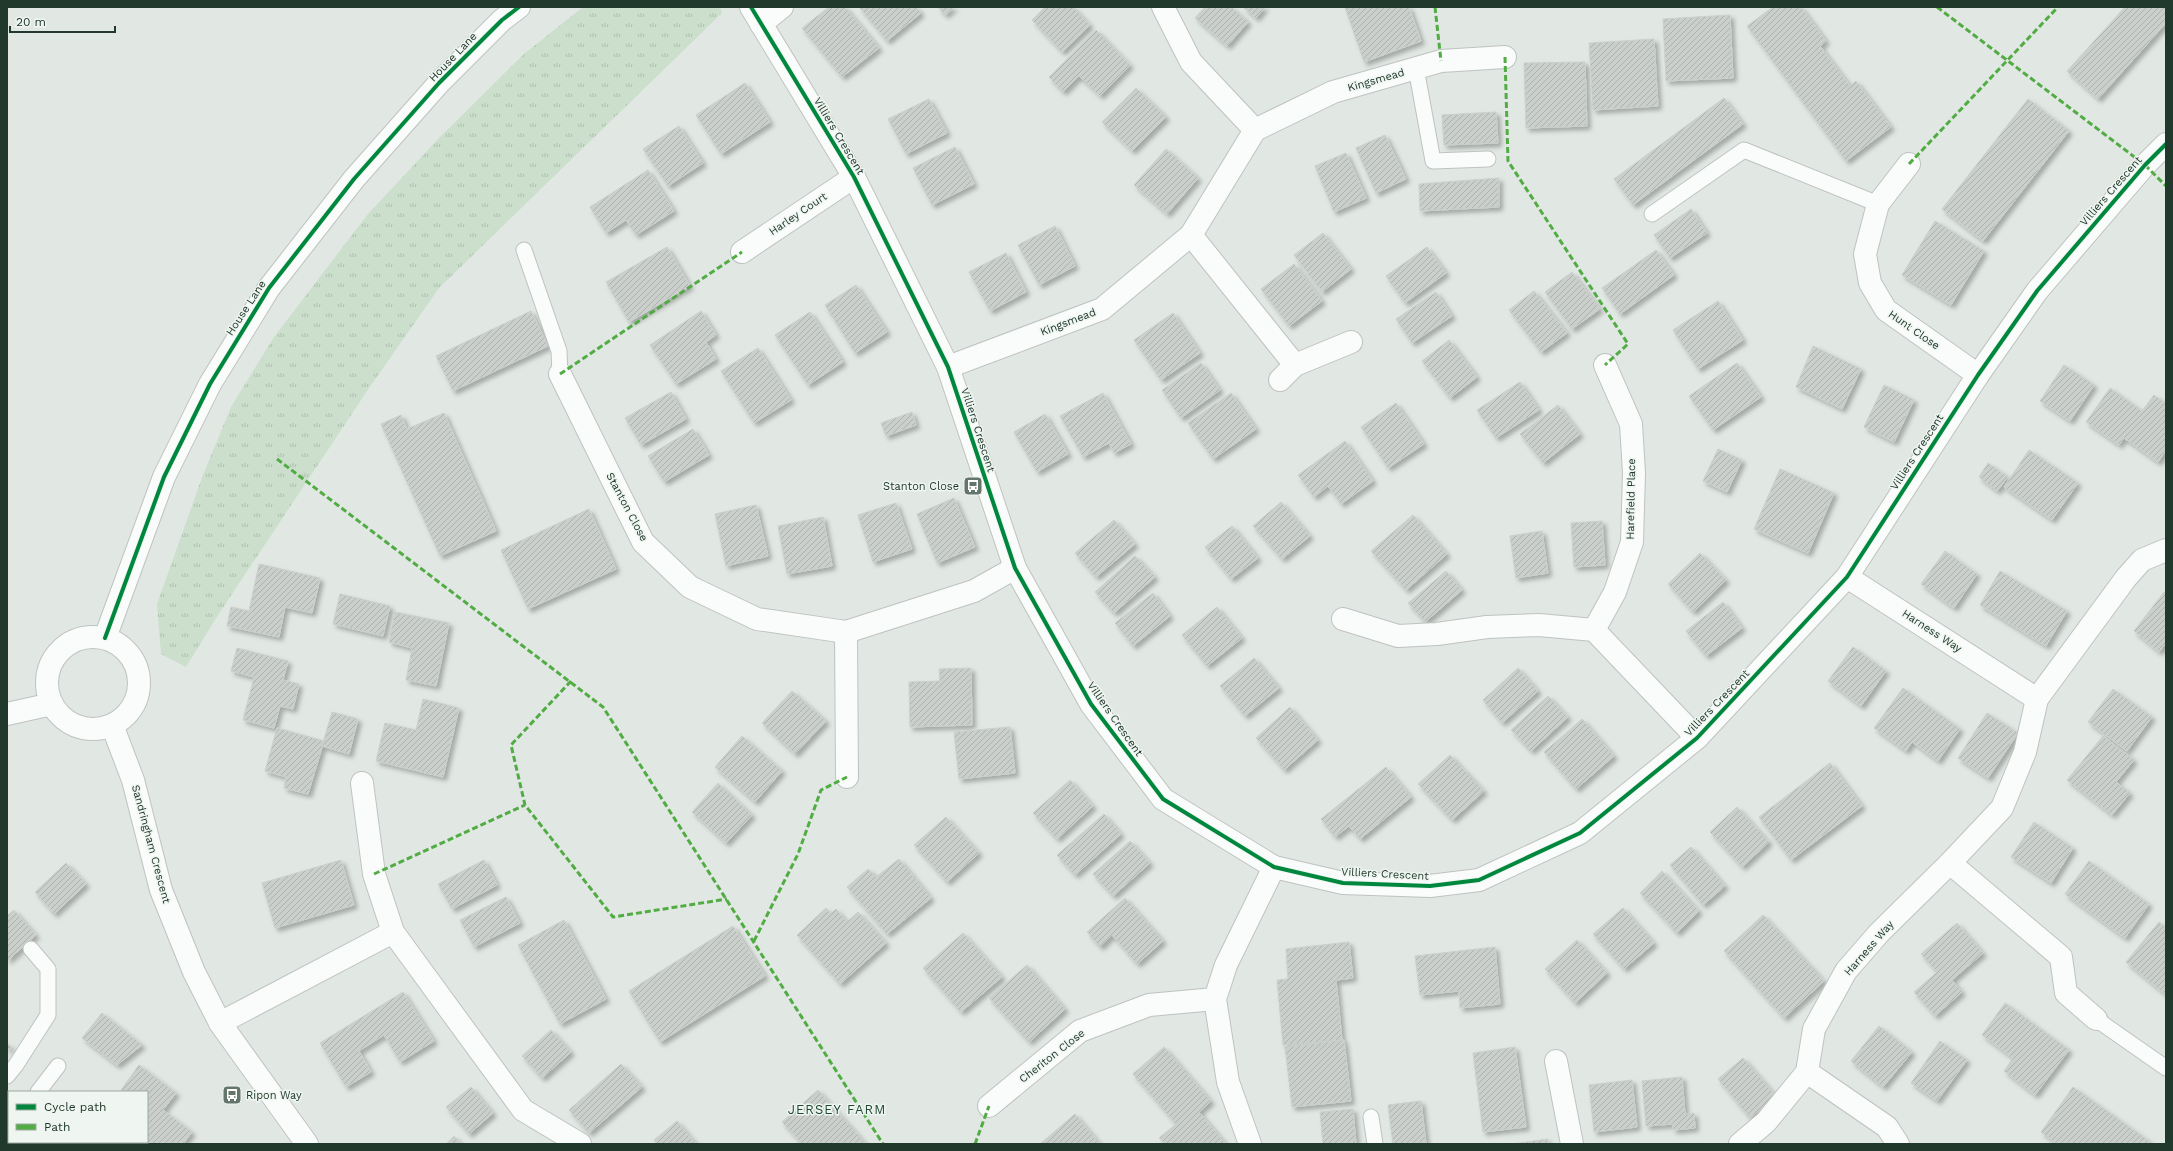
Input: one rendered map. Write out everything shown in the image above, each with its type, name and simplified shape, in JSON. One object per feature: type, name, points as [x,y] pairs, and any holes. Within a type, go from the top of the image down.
[{"type":"street","name":"House Lane","points":[[105,638],[164,477],[210,384],[269,288],[354,179],[439,83],[502,20],[519,7]]},
{"type":"street","points":[[756,15],[782,7]]},
{"type":"street","points":[[1163,7],[1191,62],[1255,130]]},
{"type":"street","name":"Villiers Crescent","points":[[756,15],[854,177],[948,367],[1015,568],[1091,704],[1163,799],[1274,867],[1342,883],[1430,886],[1479,880],[1580,833],[1697,738],[1847,577],[1978,375],[2037,291],[2144,165],[2166,144]]},
{"type":"street","name":"Kingsmead","points":[[948,367],[1102,309],[1191,235],[1255,130],[1333,92],[1441,61],[1505,57]]},
{"type":"street","name":"Hunt Close","points":[[1909,164],[1878,204],[1865,254],[1870,283],[1886,310],[1978,375]]},
{"type":"street","name":"Harley Court","points":[[742,252],[854,177]]},
{"type":"street","points":[[1191,235],[1288,372],[1351,342]]},
{"type":"street","name":"Harefield Place","points":[[1594,630],[1615,592],[1632,542],[1634,473],[1631,424],[1605,366]]},
{"type":"street","name":"Stanton Close","points":[[560,374],[643,542],[690,587],[756,619],[846,632],[974,591],[1015,568]]},
{"type":"street","name":"Harness Way","points":[[1807,1072],[1814,1029],[1846,972],[1879,933],[1950,863],[2002,808],[2025,752],[2037,699],[2126,578],[2142,560],[2166,550]]},
{"type":"street","name":"Harness Way","points":[[1847,577],[2037,699]]},
{"type":"street","points":[[1343,619],[1398,636],[1437,634],[1487,627],[1538,625],[1594,630],[1697,738]]},
{"type":"street","points":[[846,632],[847,777]]},
{"type":"street","points":[[89,637],[105,638],[118,644],[128,653],[136,665],[140,679],[138,693],[133,706],[124,717],[112,725],[99,729],[84,729],[71,724],[60,715],[52,704],[47,689],[48,674],[53,660],[62,648],[75,640],[89,637]]},
{"type":"street","points":[[7,714],[52,704]]},
{"type":"street","name":"Sandringham Crescent","points":[[112,725],[133,780],[161,890],[194,972],[220,1023],[307,1144]]},
{"type":"street","points":[[362,783],[374,874],[393,932],[523,1110],[580,1144]]},
{"type":"street","points":[[1950,863],[2061,957],[2066,994],[2096,1019]]},
{"type":"street","points":[[1250,1144],[1228,1082],[1214,999],[1226,965],[1274,867]]},
{"type":"street","points":[[220,1023],[393,932]]},
{"type":"street","name":"Cheriton Close","points":[[989,1106],[1080,1031],[1149,1005],[1214,999]]},
{"type":"street","points":[[1556,1061],[1572,1144]]},
{"type":"street","points":[[1740,1144],[1766,1122],[1807,1072],[1887,1127],[1898,1144]]},
{"type":"lane","points":[[1416,68],[1433,161],[1488,159]]},
{"type":"lane","points":[[1652,214],[1744,150],[1878,204]]},
{"type":"lane","points":[[524,250],[559,352],[560,374]]},
{"type":"lane","points":[[7,1076],[16,1065],[48,1015],[48,970],[31,949]]},
{"type":"lane","points":[[2096,1019],[2166,1068]]},
{"type":"lane","points":[[39,1091],[58,1066]]},
{"type":"lane","points":[[1371,1117],[1375,1144]]},
{"type":"green space","points":[[583,7],[720,7],[722,13],[439,288],[369,388],[218,615],[186,667],[161,654],[157,604],[203,475],[231,407],[274,337],[368,214],[440,137],[524,54]]},
{"type":"building","points":[[829,7],[845,7],[879,48],[842,77],[802,28]]},
{"type":"building","points":[[859,7],[916,7],[921,13],[887,41]]},
{"type":"building","points":[[938,7],[954,7],[945,15]]},
{"type":"building","points":[[1045,7],[1073,7],[1090,25],[1062,52],[1032,20]]},
{"type":"building","points":[[1205,7],[1231,7],[1248,22],[1227,46],[1195,18]]},
{"type":"building","points":[[1243,7],[1265,7],[1256,18]]},
{"type":"building","points":[[1345,7],[1409,7],[1421,41],[1364,62]]},
{"type":"building","points":[[1773,7],[1801,7],[1826,41],[1820,46],[1850,86],[1856,81],[1891,127],[1846,161],[1747,26]]},
{"type":"building","points":[[2125,7],[2166,7],[2166,23],[2098,99],[2067,71]]},
{"type":"building","points":[[1730,15],[1733,78],[1666,81],[1663,19]]},
{"type":"building","points":[[1096,30],[1130,65],[1100,96],[1079,76],[1063,92],[1049,77]]},
{"type":"building","points":[[1654,39],[1658,106],[1593,110],[1589,43]]},
{"type":"building","points":[[1585,62],[1587,126],[1526,128],[1524,63]]},
{"type":"building","points":[[745,83],[770,122],[721,154],[696,115]]},
{"type":"building","points":[[1136,88],[1166,117],[1132,151],[1102,122]]},
{"type":"building","points":[[1724,98],[1743,124],[1633,205],[1614,179]]},
{"type":"building","points":[[929,99],[947,133],[906,154],[888,119]]},
{"type":"building","points":[[2028,99],[2069,131],[1983,241],[1942,209]]},
{"type":"building","points":[[1496,112],[1498,143],[1444,145],[1442,115]]},
{"type":"building","points":[[679,126],[703,163],[668,186],[643,149]]},
{"type":"building","points":[[1385,135],[1406,179],[1376,193],[1356,148]]},
{"type":"building","points":[[955,147],[974,184],[932,205],[913,168]]},
{"type":"building","points":[[1166,149],[1198,178],[1167,214],[1134,185]]},
{"type":"building","points":[[1346,153],[1366,198],[1334,212],[1315,166]]},
{"type":"building","points":[[648,170],[674,211],[636,235],[626,220],[606,233],[590,207]]},
{"type":"building","points":[[1499,178],[1499,207],[1420,211],[1419,184]]},
{"type":"building","points":[[1691,209],[1707,233],[1670,258],[1654,235]]},
{"type":"building","points":[[1935,221],[1984,251],[1951,305],[1902,275]]},
{"type":"building","points":[[1055,226],[1075,266],[1039,285],[1018,245]]},
{"type":"building","points":[[1323,233],[1351,269],[1322,292],[1294,255]]},
{"type":"building","points":[[667,247],[690,286],[629,322],[606,282]]},
{"type":"building","points":[[1427,247],[1446,273],[1405,303],[1386,276]]},
{"type":"building","points":[[1656,250],[1674,275],[1620,314],[1602,288]]},
{"type":"building","points":[[1006,253],[1026,292],[990,311],[969,272]]},
{"type":"building","points":[[1294,264],[1322,301],[1289,326],[1261,289]]},
{"type":"building","points":[[1572,272],[1600,309],[1572,329],[1545,292]]},
{"type":"building","points":[[856,285],[887,332],[855,353],[825,305]]},
{"type":"building","points":[[1534,291],[1567,333],[1541,352],[1509,310]]},
{"type":"building","points":[[1436,292],[1452,316],[1412,343],[1396,319]]},
{"type":"building","points":[[1718,301],[1743,340],[1698,369],[1673,330]]},
{"type":"building","points":[[531,311],[548,346],[453,391],[436,356]]},
{"type":"building","points":[[701,311],[716,335],[706,342],[716,359],[676,384],[650,345]]},
{"type":"building","points":[[810,312],[843,362],[808,385],[775,335]]},
{"type":"building","points":[[1173,313],[1200,353],[1161,380],[1134,340]]},
{"type":"building","points":[[1449,340],[1477,377],[1450,398],[1422,361]]},
{"type":"building","points":[[1813,346],[1861,369],[1842,409],[1796,387]]},
{"type":"building","points":[[758,348],[791,400],[754,423],[721,371]]},
{"type":"building","points":[[1201,363],[1220,390],[1181,418],[1162,390]]},
{"type":"building","points":[[1737,363],[1761,397],[1713,430],[1689,396]]},
{"type":"building","points":[[2064,365],[2094,385],[2070,421],[2040,401]]},
{"type":"building","points":[[1520,382],[1539,410],[1496,438],[1477,410]]},
{"type":"building","points":[[1884,385],[1914,400],[1894,442],[1864,427]]},
{"type":"building","points":[[2110,388],[2142,411],[2154,395],[2166,404],[2166,450],[2158,462],[2124,438],[2119,445],[2086,422]]},
{"type":"building","points":[[671,392],[686,419],[641,445],[625,418]]},
{"type":"building","points":[[1103,393],[1131,444],[1114,453],[1109,443],[1083,457],[1060,416]]},
{"type":"building","points":[[1231,393],[1256,429],[1213,459],[1188,423]]},
{"type":"building","points":[[1396,403],[1424,444],[1388,468],[1361,427]]},
{"type":"building","points":[[1558,405],[1580,434],[1543,463],[1520,434]]},
{"type":"building","points":[[912,412],[916,425],[886,436],[881,423]]},
{"type":"building","points":[[444,413],[496,531],[440,556],[381,424],[401,415],[407,429]]},
{"type":"building","points":[[1045,414],[1068,454],[1037,472],[1014,432]]},
{"type":"building","points":[[693,429],[709,455],[664,482],[648,456]]},
{"type":"building","points":[[1345,441],[1373,481],[1341,504],[1328,486],[1314,497],[1298,475]]},
{"type":"building","points":[[1718,449],[1742,460],[1727,492],[1703,481]]},
{"type":"building","points":[[2029,450],[2078,483],[2052,520],[2004,487]]},
{"type":"building","points":[[1988,463],[2008,477],[1997,491],[1979,477]]},
{"type":"building","points":[[1780,469],[1834,493],[1808,553],[1754,529]]},
{"type":"building","points":[[954,498],[975,547],[937,563],[917,514]]},
{"type":"building","points":[[1281,502],[1310,536],[1282,559],[1253,526]]},
{"type":"building","points":[[896,503],[912,549],[873,562],[858,515]]},
{"type":"building","points":[[756,505],[768,556],[726,566],[715,514]]},
{"type":"building","points":[[589,509],[616,569],[528,609],[501,550]]},
{"type":"building","points":[[1413,515],[1447,554],[1406,590],[1371,551]]},
{"type":"building","points":[[823,517],[832,566],[787,574],[778,526]]},
{"type":"building","points":[[1114,520],[1135,544],[1096,577],[1075,553]]},
{"type":"building","points":[[1602,521],[1605,565],[1574,567],[1571,523]]},
{"type":"building","points":[[1232,526],[1258,558],[1231,579],[1205,547]]},
{"type":"building","points":[[1542,531],[1548,573],[1516,578],[1510,536]]},
{"type":"building","points":[[1945,551],[1977,574],[1954,608],[1921,584]]},
{"type":"building","points":[[1700,553],[1726,580],[1693,612],[1668,584]]},
{"type":"building","points":[[1135,556],[1155,577],[1114,613],[1095,592]]},
{"type":"building","points":[[259,564],[320,578],[312,613],[285,607],[279,637],[227,626],[231,607],[249,611]]},
{"type":"building","points":[[1446,571],[1462,590],[1425,622],[1408,603]]},
{"type":"building","points":[[2000,571],[2067,611],[2046,646],[1980,605]]},
{"type":"building","points":[[2164,592],[2166,594],[2166,643],[2159,652],[2134,631]]},
{"type":"building","points":[[1153,593],[1170,616],[1133,646],[1115,623]]},
{"type":"building","points":[[340,594],[390,606],[383,636],[333,624]]},
{"type":"building","points":[[1723,602],[1742,628],[1706,656],[1686,631]]},
{"type":"building","points":[[1217,607],[1242,638],[1207,666],[1182,635]]},
{"type":"building","points":[[395,612],[449,623],[436,686],[406,680],[412,648],[389,642]]},
{"type":"building","points":[[1853,647],[1886,671],[1861,706],[1828,681]]},
{"type":"building","points":[[237,648],[288,661],[283,680],[299,684],[293,709],[280,706],[274,728],[243,720],[254,677],[231,671]]},
{"type":"building","points":[[1254,658],[1279,688],[1245,716],[1220,686]]},
{"type":"building","points":[[971,668],[972,725],[910,727],[909,682],[940,681],[939,669]]},
{"type":"building","points":[[1518,668],[1538,691],[1502,723],[1483,700]]},
{"type":"building","points":[[1903,688],[1960,729],[1938,761],[1912,742],[1906,751],[1874,728]]},
{"type":"building","points":[[2113,689],[2152,717],[2127,751],[2088,722]]},
{"type":"building","points":[[792,691],[826,721],[795,754],[762,723]]},
{"type":"building","points":[[1548,696],[1568,717],[1531,751],[1511,730]]},
{"type":"building","points":[[423,699],[459,708],[443,777],[376,761],[385,723],[416,730]]},
{"type":"building","points":[[1290,707],[1318,740],[1284,770],[1256,738]]},
{"type":"building","points":[[332,712],[358,719],[349,754],[322,746]]},
{"type":"building","points":[[1987,713],[2018,733],[1988,778],[1958,758]]},
{"type":"building","points":[[1582,719],[1614,756],[1576,789],[1544,752]]},
{"type":"building","points":[[1010,727],[1015,773],[959,779],[954,732]]},
{"type":"building","points":[[277,728],[324,741],[308,794],[284,788],[286,777],[265,771]]},
{"type":"building","points":[[742,736],[782,771],[755,802],[715,767]]},
{"type":"building","points":[[2103,736],[2134,760],[2116,782],[2130,793],[2112,815],[2067,780]]},
{"type":"building","points":[[1450,755],[1484,791],[1452,820],[1418,784]]},
{"type":"building","points":[[1830,763],[1862,806],[1791,860],[1759,817]]},
{"type":"building","points":[[1386,767],[1411,797],[1360,839],[1349,826],[1335,837],[1321,819]]},
{"type":"building","points":[[1070,780],[1093,806],[1057,839],[1033,813]]},
{"type":"building","points":[[718,783],[752,815],[726,843],[692,812]]},
{"type":"building","points":[[1737,807],[1769,842],[1742,867],[1710,832]]},
{"type":"building","points":[[1104,814],[1121,834],[1075,875],[1057,855]]},
{"type":"building","points":[[946,817],[979,853],[947,882],[914,845]]},
{"type":"building","points":[[2034,822],[2073,848],[2051,883],[2011,857]]},
{"type":"building","points":[[1130,841],[1150,863],[1113,896],[1093,874]]},
{"type":"building","points":[[1691,847],[1725,886],[1703,905],[1670,865]]},
{"type":"building","points":[[899,859],[931,898],[887,934],[847,887],[868,869],[876,877]]},
{"type":"building","points":[[341,860],[354,905],[275,928],[262,883]]},
{"type":"building","points":[[484,860],[497,885],[452,909],[438,884]]},
{"type":"building","points":[[2089,861],[2149,904],[2125,938],[2065,894]]},
{"type":"building","points":[[66,863],[86,884],[54,914],[35,892]]},
{"type":"building","points":[[1662,871],[1699,911],[1677,933],[1640,893]]},
{"type":"building","points":[[506,897],[520,923],[474,947],[460,920]]},
{"type":"building","points":[[1125,898],[1163,941],[1137,964],[1112,935],[1100,947],[1087,932]]},
{"type":"building","points":[[826,908],[831,914],[836,909],[847,922],[858,912],[886,943],[840,984],[797,935]]},
{"type":"building","points":[[1623,908],[1654,943],[1624,969],[1593,934]]},
{"type":"building","points":[[14,910],[36,935],[7,961],[7,916]]},
{"type":"building","points":[[1763,915],[1824,981],[1784,1018],[1724,951]]},
{"type":"building","points":[[564,920],[606,999],[560,1024],[518,945]]},
{"type":"building","points":[[2159,922],[2166,928],[2166,995],[2126,962]]},
{"type":"building","points":[[1957,923],[1983,953],[1952,980],[1962,992],[1935,1016],[1914,992],[1937,972],[1921,954]]},
{"type":"building","points":[[733,926],[765,976],[660,1042],[629,991]]},
{"type":"building","points":[[963,933],[1002,977],[961,1012],[923,968]]},
{"type":"building","points":[[1577,940],[1607,973],[1575,1003],[1545,969]]},
{"type":"building","points":[[1349,942],[1353,978],[1336,980],[1342,1040],[1283,1045],[1277,980],[1288,979],[1286,949]]},
{"type":"building","points":[[1495,947],[1500,1004],[1460,1008],[1459,991],[1420,995],[1415,956]]},
{"type":"building","points":[[1027,965],[1065,1009],[1029,1042],[989,998]]},
{"type":"building","points":[[403,992],[434,1041],[400,1062],[384,1035],[359,1051],[371,1072],[346,1087],[320,1043]]},
{"type":"building","points":[[2005,1003],[2069,1050],[2035,1095],[2004,1071],[2013,1058],[1982,1035]]},
{"type":"building","points":[[102,1013],[142,1045],[117,1065],[82,1038]]},
{"type":"building","points":[[1879,1026],[1912,1052],[1883,1087],[1851,1061]]},
{"type":"building","points":[[551,1030],[571,1052],[542,1078],[522,1056]]},
{"type":"building","points":[[1344,1040],[1351,1101],[1292,1107],[1285,1047]]},
{"type":"building","points":[[1940,1041],[1967,1060],[1937,1101],[1911,1083]]},
{"type":"building","points":[[7,1043],[11,1047],[7,1051]]},
{"type":"building","points":[[1164,1047],[1211,1101],[1199,1112],[1226,1144],[1165,1144],[1159,1138],[1176,1124],[1133,1074]]},
{"type":"building","points":[[1515,1047],[1526,1127],[1483,1132],[1473,1053]]},
{"type":"building","points":[[1743,1058],[1776,1096],[1750,1118],[1718,1079]]},
{"type":"building","points":[[621,1064],[642,1087],[589,1133],[569,1110]]},
{"type":"building","points":[[139,1065],[176,1093],[163,1110],[192,1132],[183,1144],[119,1144],[148,1143],[148,1091],[121,1090]]},
{"type":"building","points":[[1682,1077],[1685,1114],[1694,1113],[1695,1128],[1673,1130],[1673,1124],[1646,1126],[1642,1081]]},
{"type":"building","points":[[1632,1080],[1637,1127],[1594,1132],[1589,1085]]},
{"type":"building","points":[[471,1087],[493,1113],[469,1134],[446,1107]]},
{"type":"building","points":[[2073,1087],[2149,1141],[2147,1144],[2057,1144],[2041,1132]]},
{"type":"building","points":[[818,1090],[865,1143],[802,1144],[782,1122]]},
{"type":"building","points":[[1421,1101],[1426,1144],[1393,1144],[1388,1105]]},
{"type":"building","points":[[1353,1109],[1356,1144],[1323,1144],[1320,1112]]},
{"type":"building","points":[[1075,1114],[1100,1144],[1040,1144]]},
{"type":"building","points":[[677,1121],[696,1144],[657,1144],[654,1140]]},
{"type":"building","points":[[454,1136],[461,1144],[446,1144]]},
{"type":"building","points":[[1548,1139],[1548,1144],[1512,1144]]},
{"type":"marked path","points":[[1435,7],[1441,61]]},
{"type":"marked path","points":[[1937,7],[2145,165],[2166,186]]},
{"type":"marked path","points":[[1909,164],[2058,7]]},
{"type":"marked path","points":[[1505,57],[1508,161],[1628,344],[1605,365]]},
{"type":"marked path","points":[[560,374],[742,252]]},
{"type":"marked path","points":[[277,459],[603,707],[883,1144]]},
{"type":"marked path","points":[[571,681],[511,745],[525,805],[613,917],[727,899]]},
{"type":"marked path","points":[[754,941],[798,854],[821,790],[847,777]]},
{"type":"marked path","points":[[374,874],[525,805]]},
{"type":"marked path","points":[[975,1144],[989,1106]]},
{"type":"cycle path","points":[[105,638],[164,477],[210,384],[269,288],[354,179],[439,83],[502,20],[519,7]]},
{"type":"cycle path","points":[[751,7],[854,177],[948,367],[1015,568],[1091,704],[1163,799],[1274,867],[1343,883],[1430,886],[1479,880],[1580,833],[1697,738],[1847,577],[1978,375],[2037,291],[2145,165],[2166,144]]},
{"type":"place","name":"Stanton Close","points":[[973,486]]},
{"type":"place","name":"Ripon Way","points":[[232,1095]]},
{"type":"district","name":"JERSEY FARM","points":[[837,1109]]}]
